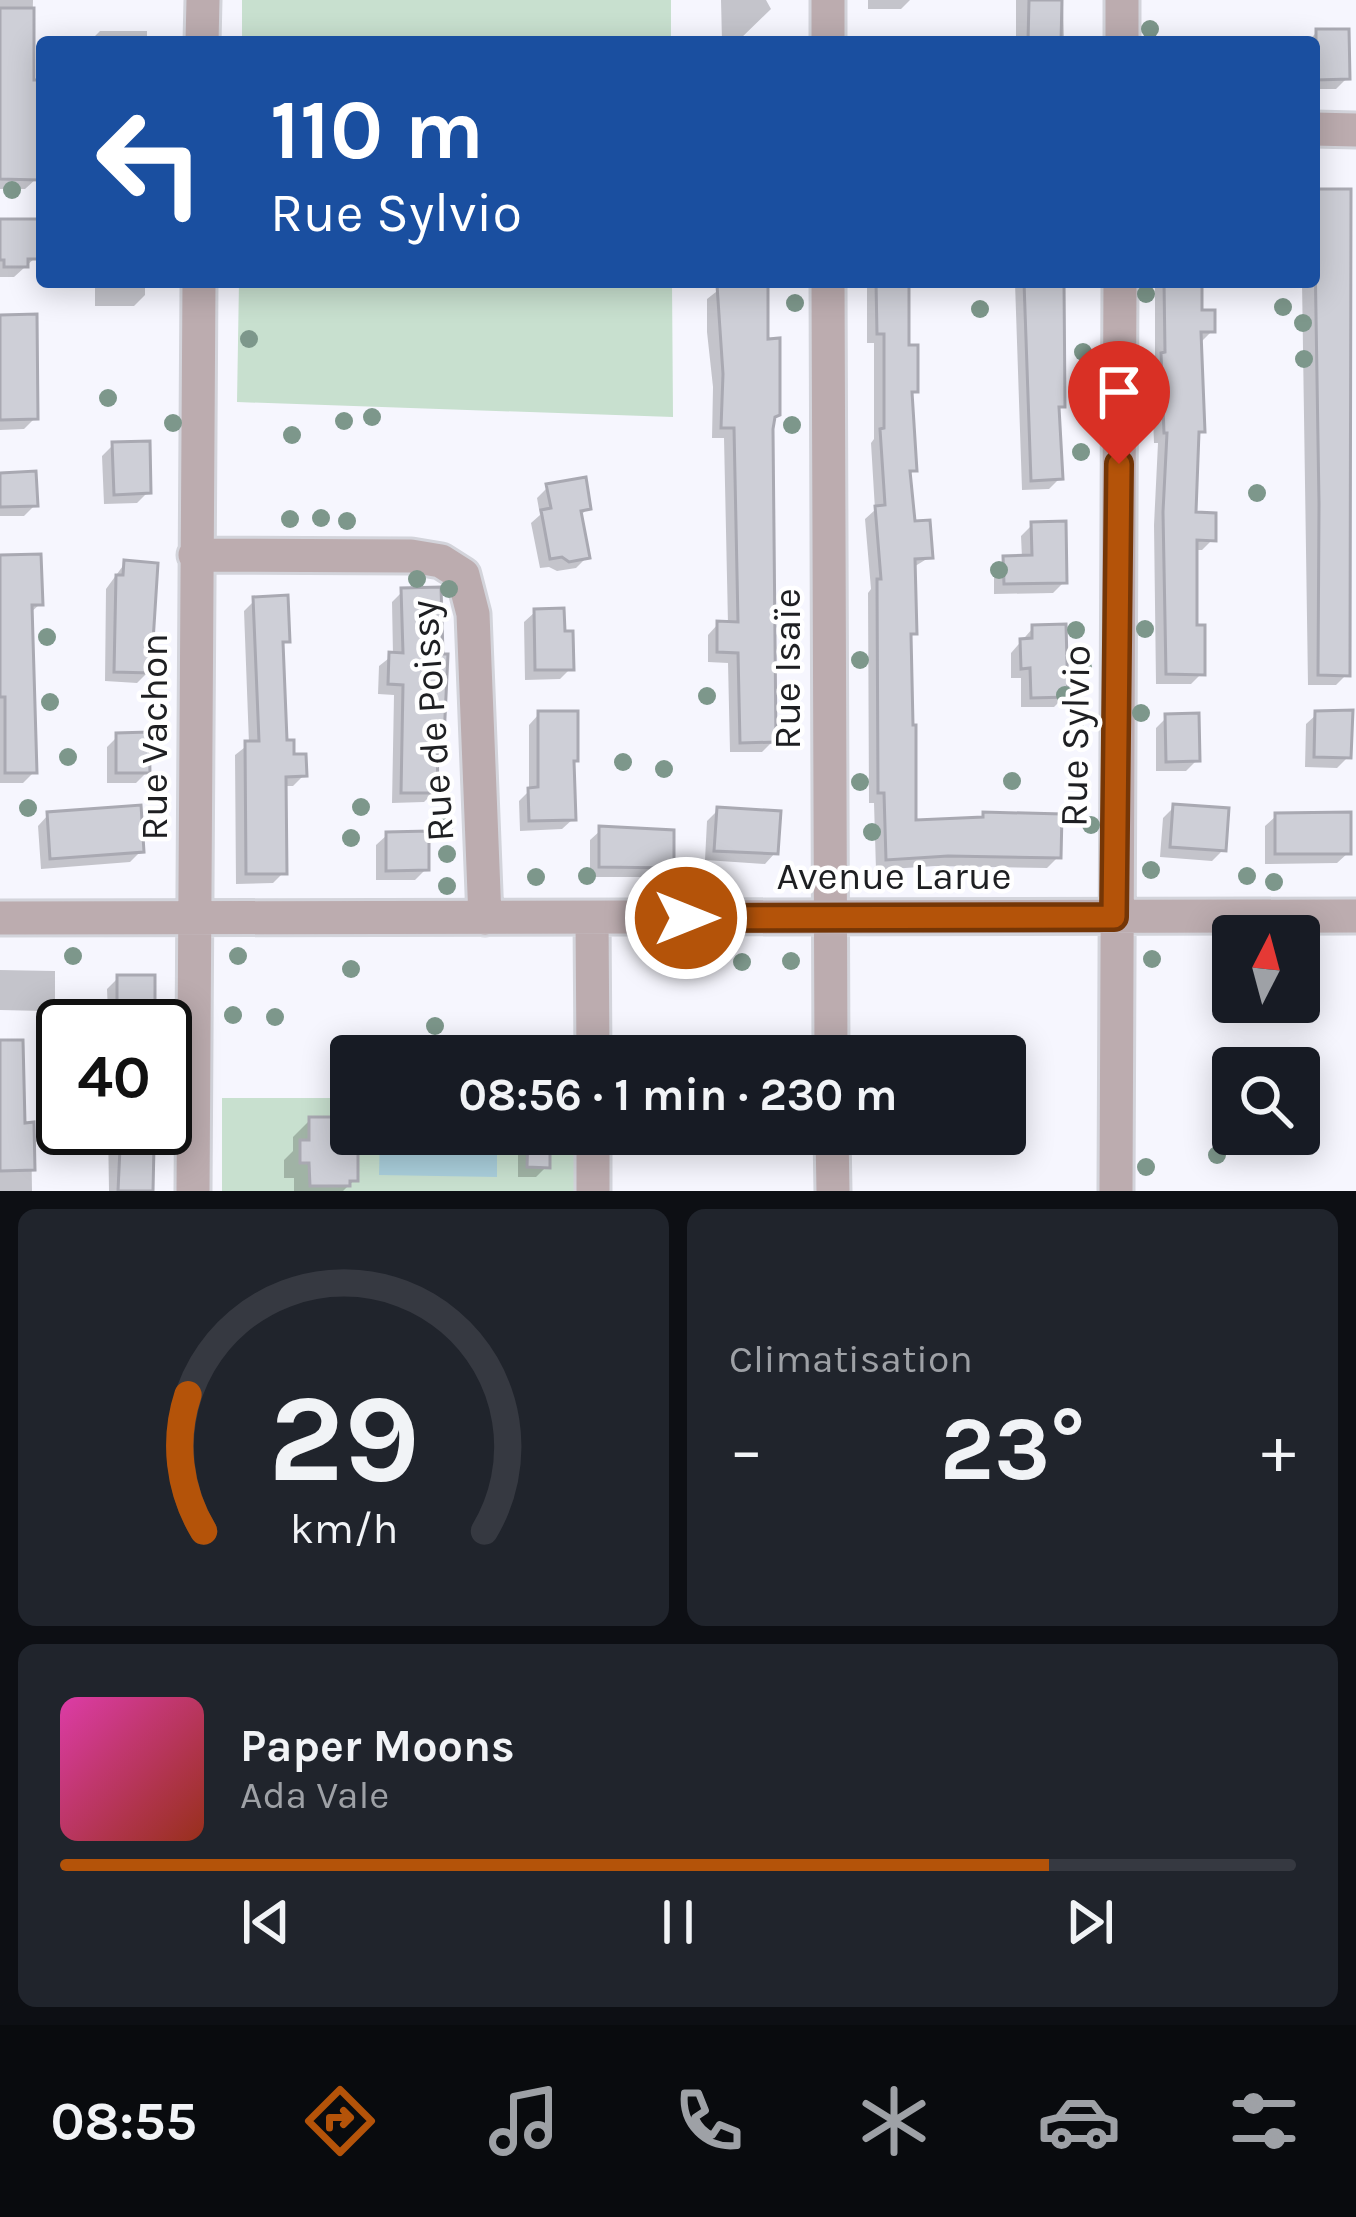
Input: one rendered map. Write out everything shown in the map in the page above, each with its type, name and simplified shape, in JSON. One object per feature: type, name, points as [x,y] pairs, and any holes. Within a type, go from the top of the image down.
[{"type":"street","points":[[202,36],[203,0]]},
{"type":"street","points":[[828,0],[828,36]]},
{"type":"street","points":[[1121,0],[1122,36]]},
{"type":"street","points":[[1320,129],[1356,130]]},
{"type":"street","name":"Rue Vachon","points":[[193,1191],[199,288]]},
{"type":"street","name":"Rue Isaïe","points":[[828,288],[830,1035]]},
{"type":"street","name":"Rue Sylvio","points":[[1116,1191],[1120,288]]},
{"type":"street","name":"Rue de Poissy","points":[[195,555],[411,556],[441,561],[463,575],[473,614],[485,918]]},
{"type":"street","name":"Avenue Larue","points":[[0,917],[1356,916]]},
{"type":"street","points":[[592,918],[592,1035]]},
{"type":"street","points":[[593,1155],[593,1191]]},
{"type":"street","points":[[832,1155],[833,1191]]},
{"type":"green space","points":[[242,0],[671,0],[671,36],[242,36]]},
{"type":"green space","points":[[239,288],[672,288],[673,417],[237,402]]},
{"type":"green space","points":[[222,1098],[330,1098],[330,1155],[574,1155],[574,1191],[222,1191]]},
{"type":"water","points":[[379,1155],[497,1155],[497,1177],[379,1175]]},
{"type":"building","points":[[1029,0],[1062,0],[1061,36],[1028,36]]},
{"type":"building","points":[[0,8],[34,8],[36,180],[0,179]]},
{"type":"building","points":[[1316,29],[1349,29],[1350,79],[1320,80],[1320,36]]},
{"type":"building","points":[[1320,189],[1351,189],[1350,676],[1318,675],[1316,288],[1320,288]]},
{"type":"building","points":[[0,219],[36,219],[36,259],[28,259],[28,267],[4,267]]},
{"type":"building","points":[[717,288],[768,288],[768,339],[780,338],[780,415],[773,429],[776,742],[740,743],[738,653],[717,652],[717,621],[738,622],[734,428],[721,428]]},
{"type":"building","points":[[876,288],[909,288],[909,345],[918,345],[918,392],[912,392],[917,471],[910,471],[915,521],[930,520],[933,558],[915,559],[917,634],[911,634],[916,820],[983,817],[983,812],[1062,814],[1061,858],[886,860],[884,793],[878,793],[877,579],[881,579],[875,506],[885,505],[880,429],[884,428],[884,334],[877,334]]},
{"type":"building","points":[[1024,288],[1064,288],[1065,407],[1059,407],[1063,479],[1031,481]]},
{"type":"building","points":[[1164,288],[1202,288],[1202,310],[1215,310],[1215,332],[1201,332],[1205,432],[1199,432],[1196,512],[1216,513],[1216,541],[1197,540],[1197,625],[1205,625],[1205,675],[1166,674],[1163,512],[1167,433],[1161,353],[1165,352]]},
{"type":"building","points":[[37,314],[38,419],[0,420],[0,315]]},
{"type":"building","points":[[150,441],[151,493],[114,495],[112,442]]},
{"type":"building","points":[[36,471],[38,506],[0,507],[0,473]]},
{"type":"building","points":[[586,477],[591,509],[581,511],[590,558],[550,559],[541,510],[551,508],[546,484]]},
{"type":"building","points":[[1066,521],[1067,583],[1004,584],[1003,556],[1032,555],[1031,522]]},
{"type":"building","points":[[41,554],[43,605],[32,605],[37,773],[5,773],[0,555]]},
{"type":"building","points":[[124,560],[158,563],[151,673],[114,672],[116,575],[123,575]]},
{"type":"building","points":[[441,587],[443,654],[448,654],[444,738],[437,738],[438,793],[401,793],[403,685],[388,684],[389,652],[403,653],[401,588]]},
{"type":"building","points":[[288,595],[290,642],[283,642],[287,740],[294,740],[294,754],[306,754],[307,776],[286,777],[287,874],[246,874],[245,741],[259,741],[253,597]]},
{"type":"building","points":[[564,608],[565,631],[573,631],[574,670],[535,670],[534,609]]},
{"type":"building","points":[[1066,624],[1068,697],[1031,698],[1030,668],[1021,669],[1020,639],[1032,638],[1032,625]]},
{"type":"building","points":[[1353,710],[1351,758],[1314,757],[1315,711]]},
{"type":"building","points":[[538,711],[578,711],[576,820],[529,821],[528,788],[538,787]]},
{"type":"building","points":[[1199,713],[1200,761],[1166,762],[1165,714]]},
{"type":"building","points":[[149,732],[150,773],[116,773],[116,733]]},
{"type":"building","points":[[1173,804],[1229,808],[1226,851],[1170,847]]},
{"type":"building","points":[[141,805],[144,852],[50,859],[47,812]]},
{"type":"building","points":[[717,807],[781,811],[778,854],[714,851]]},
{"type":"building","points":[[1351,812],[1351,854],[1275,854],[1275,813]]},
{"type":"building","points":[[599,826],[674,830],[674,868],[599,867]]},
{"type":"building","points":[[429,831],[429,870],[386,871],[386,832]]},
{"type":"building","points":[[117,975],[155,975],[155,999],[117,999]]},
{"type":"building","points":[[0,1040],[23,1040],[25,1123],[34,1122],[35,1170],[0,1171]]},
{"type":"building","points":[[309,1117],[330,1117],[330,1155],[358,1155],[358,1181],[350,1181],[350,1186],[310,1186],[309,1163],[300,1163],[300,1140],[309,1140]]},
{"type":"building","points":[[120,1155],[154,1155],[153,1191],[118,1191]]},
{"type":"building","points":[[527,1155],[550,1155],[550,1168],[527,1167]]},
{"type":"route","points":[[686,918],[1114,917],[1119,464]]}]
